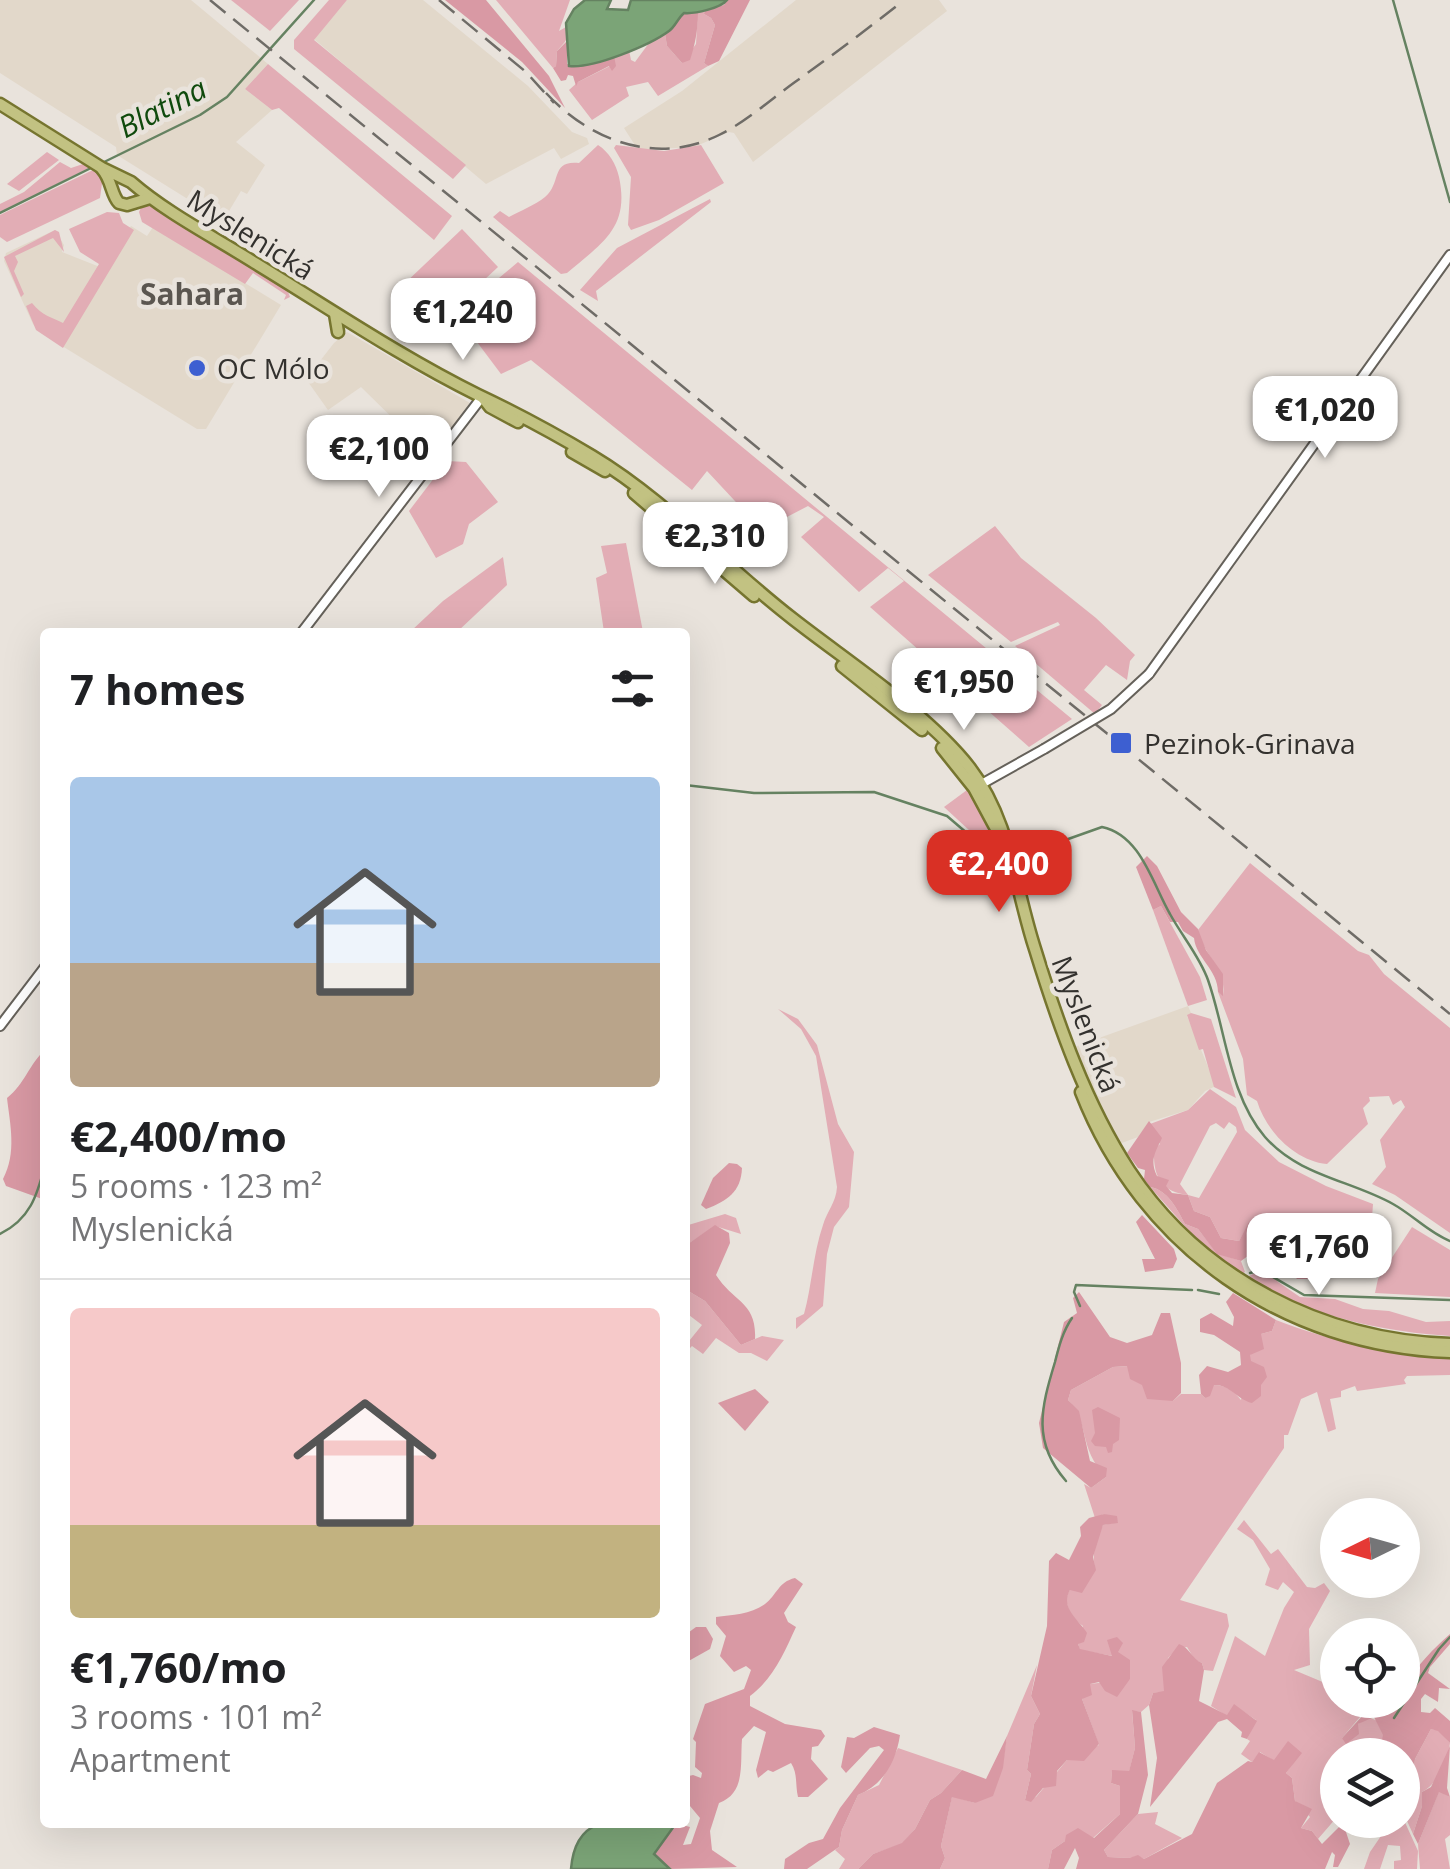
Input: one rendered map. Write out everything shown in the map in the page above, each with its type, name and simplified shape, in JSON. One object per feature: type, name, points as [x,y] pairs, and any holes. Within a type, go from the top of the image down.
[{"type":"main road","name":"Myslenická","points":[[0,104],[335,314],[594,456],[667,508],[780,610],[912,712],[956,753],[978,786],[1006,850],[1034,965],[1108,1142]]},
{"type":"main road","points":[[96,164],[114,188],[118,202],[125,205],[152,199]]},
{"type":"main road","points":[[114,188],[121,181],[132,184],[137,196],[134,201]]},
{"type":"main road","points":[[335,314],[339,330],[357,326]]},
{"type":"main road","points":[[1108,1142],[1180,1232],[1256,1290],[1300,1312],[1359,1332],[1450,1344]]},
{"type":"main road","points":[[1108,1142],[1138,1196],[1165,1228],[1199,1260],[1244,1292],[1337,1335],[1397,1348],[1450,1352]]},
{"type":"street","points":[[978,786],[1111,710],[1149,674],[1450,255]]},
{"type":"street","points":[[305,628],[482,397]]},
{"type":"street","points":[[0,1026],[40,974]]},
{"type":"shaded area","points":[[0,0],[191,0],[268,64],[245,89],[272,110],[236,142],[265,165],[247,194],[241,191],[223,221],[117,155],[116,147],[0,73]]},
{"type":"shaded area","points":[[231,0],[299,0],[270,31]]},
{"type":"shaded area","points":[[329,0],[347,0],[314,40],[466,165],[453,179],[294,49],[294,40]]},
{"type":"shaded area","points":[[347,0],[423,0],[528,86],[572,132],[587,138],[589,144],[561,159],[554,148],[486,184],[314,39]]},
{"type":"shaded area","points":[[445,0],[486,0],[549,76],[565,108],[522,62]]},
{"type":"shaded area","points":[[496,0],[570,0],[559,31],[566,27],[567,37],[557,51],[556,66],[553,68]]},
{"type":"shaded area","points":[[585,0],[611,0],[607,9],[628,10],[631,0],[727,0],[707,10],[684,13],[669,31],[635,49],[592,64],[569,66],[566,23]]},
{"type":"shaded area","points":[[727,0],[750,0],[719,61],[708,66],[704,63],[715,25],[704,14],[705,9],[724,5]]},
{"type":"shaded area","points":[[796,0],[939,0],[947,11],[753,162],[734,133],[729,132],[694,147],[638,150],[624,128],[682,91]]},
{"type":"shaded area","points":[[705,9],[704,14],[715,25],[704,63],[708,66],[658,96],[648,82],[626,87],[629,96],[592,120],[569,90],[610,66],[614,56],[629,50],[635,62],[649,43],[665,34],[667,46],[682,63],[696,44],[698,13]]},
{"type":"shaded area","points":[[684,12],[698,13],[698,19],[690,60],[682,63],[667,46],[665,34]]},
{"type":"shaded area","points":[[567,41],[567,64],[577,67],[614,56],[616,66],[612,71],[609,66],[576,86],[573,76],[561,81],[553,68],[557,51]]},
{"type":"shaded area","points":[[268,64],[452,216],[434,240],[279,108],[272,110],[245,89]]},
{"type":"shaded area","points":[[598,145],[618,172],[621,195],[617,222],[602,243],[561,274],[493,217],[500,211],[509,217],[541,200],[564,165],[579,163]]},
{"type":"shaded area","points":[[616,145],[664,151],[701,145],[724,183],[659,220],[631,230],[631,177],[614,148]]},
{"type":"shaded area","points":[[47,152],[59,160],[19,191],[7,184]]},
{"type":"shaded area","points":[[60,162],[71,168],[86,163],[91,167],[0,212],[0,204],[24,192]]},
{"type":"shaded area","points":[[95,169],[103,176],[100,198],[7,242],[0,237],[0,215]]},
{"type":"shaded area","points":[[710,199],[596,291],[598,301],[580,290],[617,248]]},
{"type":"shaded area","points":[[149,200],[287,289],[290,297],[284,300],[286,295],[253,273],[245,284],[142,222],[139,212],[144,201]]},
{"type":"shaded area","points":[[107,212],[119,213],[123,223],[134,230],[63,348],[36,330],[26,306],[32,303],[63,323],[99,264],[80,252],[69,229]]},
{"type":"shaded area","points":[[131,226],[147,236],[153,227],[281,305],[206,429],[197,429],[41,333],[33,324],[4,261],[6,253],[55,230],[64,245],[62,252],[105,269]]},
{"type":"shaded area","points":[[462,229],[498,267],[439,322],[403,285]]},
{"type":"shaded area","points":[[55,230],[64,252],[53,238],[15,256],[18,262],[14,271],[24,294],[21,297],[4,257]]},
{"type":"shaded area","points":[[518,262],[1072,719],[1029,747],[870,607],[904,581],[888,568],[859,592],[801,537],[824,517],[808,506],[762,530],[707,471],[692,490],[531,360],[501,374],[456,314]]},
{"type":"shaded area","points":[[347,332],[470,403],[427,460],[410,445],[411,436],[361,387],[328,410],[306,379]]},
{"type":"shaded area","points":[[447,461],[466,462],[498,502],[469,524],[463,544],[436,558],[409,511]]},
{"type":"shaded area","points":[[995,526],[1021,558],[1135,655],[1127,680],[1106,665],[1084,690],[1102,705],[1095,714],[1015,646],[1060,625],[1058,622],[1011,642],[928,575]]},
{"type":"shaded area","points":[[626,543],[642,628],[603,628],[596,578],[607,573],[601,546]]},
{"type":"shaded area","points":[[503,557],[507,585],[461,628],[414,628],[443,601]]},
{"type":"shaded area","points":[[967,790],[993,842],[983,843],[944,807]]},
{"type":"shaded area","points":[[1147,856],[1157,866],[1181,912],[1198,929],[1206,950],[1223,974],[1223,996],[1194,938],[1178,922],[1170,922],[1161,906],[1153,910],[1136,867]]},
{"type":"shaded area","points":[[1250,863],[1358,951],[1369,955],[1384,974],[1450,1028],[1450,1233],[1372,1184],[1386,1167],[1380,1140],[1405,1107],[1401,1100],[1393,1105],[1389,1096],[1369,1097],[1363,1108],[1368,1124],[1327,1164],[1304,1157],[1283,1143],[1267,1123],[1257,1101],[1247,1095],[1243,1059],[1218,992],[1223,995],[1221,977],[1198,930]]},
{"type":"shaded area","points":[[1161,906],[1200,977],[1207,1000],[1188,1006],[1153,910]]},
{"type":"shaded area","points":[[1188,1006],[1191,1013],[1187,1016],[1216,1086],[1205,1091],[1188,1110],[1149,1122],[1138,1137],[1119,1144],[1074,1047]]},
{"type":"shaded area","points":[[778,1009],[798,1019],[817,1045],[838,1124],[854,1152],[849,1207],[834,1227],[827,1254],[823,1306],[796,1329],[796,1318],[804,1314],[820,1236],[837,1187],[816,1056],[801,1029]]},
{"type":"shaded area","points":[[1187,1015],[1211,1019],[1236,1098],[1214,1087],[1203,1049],[1199,1050]]},
{"type":"shaded area","points":[[40,1056],[40,1198],[6,1186],[3,1179],[11,1149],[7,1098]]},
{"type":"shaded area","points":[[1210,1089],[1236,1107],[1245,1130],[1279,1162],[1373,1204],[1372,1218],[1356,1249],[1296,1248],[1250,1222],[1239,1241],[1221,1238],[1210,1217],[1194,1211],[1188,1195],[1165,1186],[1155,1167],[1154,1149],[1160,1144],[1150,1124],[1188,1110]],"holes":[[[1229,1122],[1236,1127],[1237,1132],[1199,1198],[1188,1195],[1180,1184],[1210,1126],[1216,1123],[1224,1129]]]},
{"type":"shaded area","points":[[1149,1121],[1162,1138],[1153,1160],[1157,1176],[1169,1180],[1166,1186],[1172,1193],[1188,1195],[1194,1211],[1210,1217],[1221,1238],[1239,1241],[1249,1222],[1296,1248],[1331,1246],[1336,1265],[1319,1269],[1312,1279],[1297,1279],[1280,1258],[1271,1261],[1256,1250],[1241,1261],[1217,1254],[1198,1229],[1185,1224],[1167,1196],[1150,1187],[1144,1179],[1145,1170],[1138,1168],[1127,1153]]},
{"type":"shaded area","points":[[729,1163],[742,1168],[736,1189],[706,1209],[701,1205],[713,1178]]},
{"type":"shaded area","points":[[1150,1187],[1167,1196],[1185,1224],[1198,1229],[1217,1253],[1241,1261],[1245,1272],[1242,1274],[1198,1241]]},
{"type":"shaded area","points":[[725,1214],[736,1218],[741,1234],[715,1226],[690,1243],[690,1224]]},
{"type":"shaded area","points":[[1142,1215],[1174,1249],[1177,1259],[1173,1268],[1145,1272],[1142,1259],[1155,1259],[1136,1222]]},
{"type":"shaded area","points":[[715,1225],[729,1233],[730,1243],[716,1275],[748,1310],[755,1339],[741,1345],[705,1301],[690,1292],[690,1242]]},
{"type":"shaded area","points":[[1412,1227],[1450,1250],[1450,1297],[1375,1293],[1378,1279]]},
{"type":"shaded area","points":[[1267,1267],[1278,1282],[1300,1297],[1335,1299],[1426,1322],[1450,1321],[1450,1336],[1370,1325],[1295,1302],[1247,1277]]},
{"type":"shaded area","points":[[690,1292],[705,1301],[741,1345],[762,1336],[784,1340],[767,1361],[751,1353],[739,1353],[716,1338],[703,1354],[690,1348],[690,1340],[702,1325],[690,1316]]},
{"type":"shaded area","points":[[1079,1292],[1110,1337],[1127,1343],[1152,1335],[1161,1313],[1170,1313],[1181,1363],[1181,1393],[1173,1401],[1147,1399],[1142,1385],[1130,1379],[1127,1366],[1113,1367],[1071,1390],[1068,1400],[1079,1411],[1090,1461],[1107,1468],[1106,1477],[1091,1488],[1043,1448],[1039,1423],[1064,1322],[1077,1313],[1073,1298]]},
{"type":"shaded area","points":[[1233,1293],[1276,1320],[1272,1331],[1261,1334],[1264,1349],[1250,1355],[1251,1361],[1264,1367],[1267,1377],[1261,1385],[1261,1396],[1252,1403],[1220,1386],[1214,1385],[1210,1396],[1205,1398],[1201,1394],[1199,1375],[1207,1366],[1228,1372],[1241,1365],[1240,1352],[1214,1335],[1200,1332],[1200,1319],[1211,1313],[1233,1326],[1234,1317],[1226,1302]]},
{"type":"shaded area","points":[[1276,1320],[1361,1345],[1450,1356],[1450,1375],[1407,1376],[1406,1384],[1357,1391],[1355,1386],[1341,1391],[1341,1397],[1330,1399],[1336,1429],[1328,1432],[1317,1392],[1301,1399],[1288,1435],[1284,1435],[1284,1448],[1180,1600],[1227,1614],[1229,1626],[1213,1671],[1204,1670],[1187,1647],[1177,1649],[1168,1658],[1164,1692],[1153,1693],[1149,1705],[1141,1712],[1132,1711],[1135,1748],[1129,1772],[1112,1771],[1111,1783],[1120,1786],[1120,1814],[1093,1838],[1065,1841],[1052,1850],[1048,1869],[940,1869],[945,1858],[941,1846],[952,1796],[975,1803],[1002,1769],[1007,1736],[1037,1665],[1031,1696],[1040,1714],[1034,1724],[1025,1800],[1036,1797],[1067,1760],[1099,1745],[1082,1699],[1090,1684],[1130,1679],[1111,1650],[1113,1656],[1080,1650],[1083,1626],[1067,1605],[1070,1590],[1084,1586],[1095,1570],[1095,1547],[1103,1525],[1118,1522],[1104,1514],[1095,1518],[1084,1484],[1091,1488],[1106,1477],[1091,1456],[1079,1418],[1068,1400],[1071,1390],[1113,1367],[1128,1366],[1173,1401],[1181,1394],[1201,1394],[1205,1398],[1213,1385],[1229,1389],[1241,1400],[1250,1355],[1261,1334],[1272,1331]]},
{"type":"shaded area","points":[[755,1389],[769,1402],[745,1431],[718,1403]]},
{"type":"shaded area","points":[[1098,1407],[1120,1418],[1119,1440],[1113,1444],[1112,1452],[1091,1441],[1095,1433],[1092,1410]]},
{"type":"shaded area","points":[[1117,1516],[1118,1523],[1103,1525],[1093,1557],[1096,1570],[1082,1593],[1070,1590],[1067,1602],[1087,1633],[1084,1642],[1078,1644],[1080,1649],[1112,1656],[1107,1640],[1117,1637],[1123,1643],[1118,1652],[1130,1660],[1130,1679],[1117,1697],[1105,1691],[1099,1682],[1090,1684],[1092,1695],[1082,1699],[1099,1744],[1084,1761],[1067,1760],[1057,1771],[1056,1786],[1043,1788],[1031,1802],[1025,1800],[1031,1774],[1027,1770],[1034,1724],[1040,1714],[1031,1696],[1047,1626],[1049,1561],[1056,1553],[1069,1560],[1081,1536],[1080,1527],[1089,1518]]},
{"type":"shaded area","points":[[1244,1520],[1271,1554],[1278,1549],[1307,1587],[1320,1585],[1320,1598],[1326,1598],[1309,1629],[1310,1665],[1294,1670],[1320,1681],[1320,1718],[1359,1718],[1342,1738],[1320,1738],[1318,1839],[1312,1831],[1301,1828],[1310,1817],[1295,1801],[1292,1778],[1286,1773],[1301,1752],[1274,1761],[1260,1752],[1252,1762],[1241,1754],[1256,1720],[1234,1705],[1227,1716],[1211,1706],[1235,1636],[1265,1656],[1294,1592],[1283,1582],[1278,1590],[1265,1585],[1270,1569],[1253,1540],[1237,1529]]},
{"type":"shaded area","points":[[795,1578],[803,1584],[784,1613],[796,1627],[771,1674],[750,1696],[750,1706],[785,1724],[821,1730],[825,1736],[818,1746],[812,1747],[811,1759],[828,1779],[808,1797],[798,1797],[791,1763],[773,1772],[768,1770],[758,1778],[756,1770],[766,1732],[754,1726],[742,1739],[738,1785],[719,1803],[710,1831],[712,1850],[737,1867],[670,1869],[654,1854],[662,1839],[674,1828],[690,1828],[683,1845],[691,1844],[700,1818],[690,1806],[690,1776],[701,1778],[702,1773],[695,1767],[693,1739],[705,1704],[744,1689],[751,1670],[746,1666],[734,1672],[720,1656],[726,1636],[716,1624],[716,1617],[760,1607],[785,1582]]},
{"type":"shaded area","points":[[706,1627],[713,1639],[710,1649],[690,1660],[690,1631]]},
{"type":"shaded area","points":[[1450,1634],[1450,1644],[1428,1673],[1450,1689],[1439,1688],[1438,1702],[1425,1694],[1421,1712],[1430,1713],[1435,1708],[1450,1721],[1450,1743],[1431,1729],[1420,1750],[1420,1738],[1382,1738],[1374,1718],[1420,1718],[1420,1665]]},
{"type":"shaded area","points":[[1179,1644],[1202,1663],[1199,1701],[1227,1715],[1234,1704],[1257,1721],[1247,1739],[1227,1719],[1218,1722],[1150,1807],[1157,1758],[1149,1705],[1153,1693],[1164,1691],[1162,1667]]},
{"type":"shaded area","points":[[1132,1710],[1141,1712],[1148,1775],[1138,1814],[1104,1850],[1108,1857],[1138,1855],[1144,1859],[1192,1834],[1217,1783],[1252,1762],[1259,1752],[1274,1760],[1288,1741],[1302,1753],[1286,1773],[1292,1778],[1295,1801],[1312,1809],[1301,1828],[1312,1831],[1322,1844],[1328,1838],[1348,1838],[1350,1844],[1338,1867],[1333,1867],[1332,1852],[1325,1869],[1076,1869],[1079,1858],[1075,1848],[1064,1869],[1048,1869],[1052,1850],[1065,1841],[1066,1835],[1078,1828],[1094,1838],[1120,1814],[1120,1786],[1111,1783],[1112,1770],[1129,1771],[1135,1748]]},
{"type":"shaded area","points":[[1360,1718],[1372,1718],[1358,1724],[1359,1734],[1354,1738],[1342,1738]]},
{"type":"shaded area","points":[[1367,1718],[1378,1721],[1384,1735],[1350,1738]]},
{"type":"shaded area","points":[[874,1727],[900,1735],[898,1745],[881,1779],[858,1795],[842,1830],[839,1847],[807,1869],[784,1869],[785,1859],[823,1839],[840,1808],[884,1750],[879,1746],[870,1748],[846,1773],[841,1767],[847,1737],[854,1738]]},
{"type":"shaded area","points":[[1431,1729],[1438,1730],[1450,1743],[1441,1770],[1422,1792],[1420,1812],[1420,1750]]},
{"type":"shaded area","points":[[1007,1736],[1003,1768],[993,1796],[975,1803],[952,1797],[941,1846],[945,1858],[940,1869],[858,1869],[873,1854],[902,1843],[915,1829],[930,1800],[962,1770],[986,1779]]},
{"type":"shaded area","points":[[1450,1746],[1450,1797],[1439,1792],[1418,1844],[1415,1838],[1420,1838],[1422,1792],[1431,1787]]},
{"type":"shaded area","points":[[898,1748],[962,1770],[930,1800],[902,1844],[873,1854],[858,1869],[839,1869],[845,1859],[835,1850],[858,1795],[879,1785]]},
{"type":"shaded area","points":[[1439,1791],[1450,1797],[1450,1835],[1445,1839],[1450,1869],[1420,1869],[1418,1844]]},
{"type":"shaded area","points":[[1158,1812],[1155,1824],[1182,1838],[1144,1859],[1108,1857],[1104,1850],[1138,1814]]},
{"type":"shaded area","points":[[592,1828],[673,1828],[654,1854],[670,1869],[571,1869],[583,1835]]},
{"type":"shaded area","points":[[1380,1838],[1412,1838],[1418,1851],[1417,1869],[1394,1869],[1394,1861],[1401,1860],[1400,1846],[1388,1845],[1380,1869],[1364,1869]]},
{"type":"waterway","name":"Blatina","points":[[100,164],[200,115],[227,97],[314,0]]},
{"type":"waterway","points":[[1393,0],[1450,202]]},
{"type":"waterway","name":"Blatina","points":[[0,213],[93,167]]},
{"type":"waterway","points":[[690,786],[754,793],[874,792],[947,816],[982,846],[1002,850]]},
{"type":"waterway","points":[[1015,850],[1040,849],[1102,827],[1127,840],[1205,971],[1243,1102],[1265,1137],[1293,1161],[1393,1204],[1450,1241]]},
{"type":"waterway","points":[[0,1234],[19,1221],[31,1206],[40,1183]]},
{"type":"waterway","points":[[1250,1273],[1261,1270],[1304,1295],[1450,1300]]},
{"type":"waterway","points":[[1080,1306],[1074,1292],[1076,1285],[1192,1290]]},
{"type":"waterway","points":[[1198,1290],[1219,1294]]},
{"type":"waterway","points":[[1066,1481],[1048,1452],[1042,1424],[1050,1379],[1072,1318]]},
{"type":"waterway","points":[[1420,1678],[1450,1637]]},
{"type":"railway","points":[[210,0],[1450,1014]]},
{"type":"railway","points":[[439,0],[526,72],[554,103]]},
{"type":"railway","points":[[546,93],[583,124],[626,144],[649,148],[696,144],[748,117],[899,4]]},
{"type":"place","name":"OC Mólo","points":[[197,368]]},
{"type":"place","name":"Pezinok-Grinava","points":[[1121,743]]},
{"type":"district","name":"Sahara","points":[[192,293]]}]
